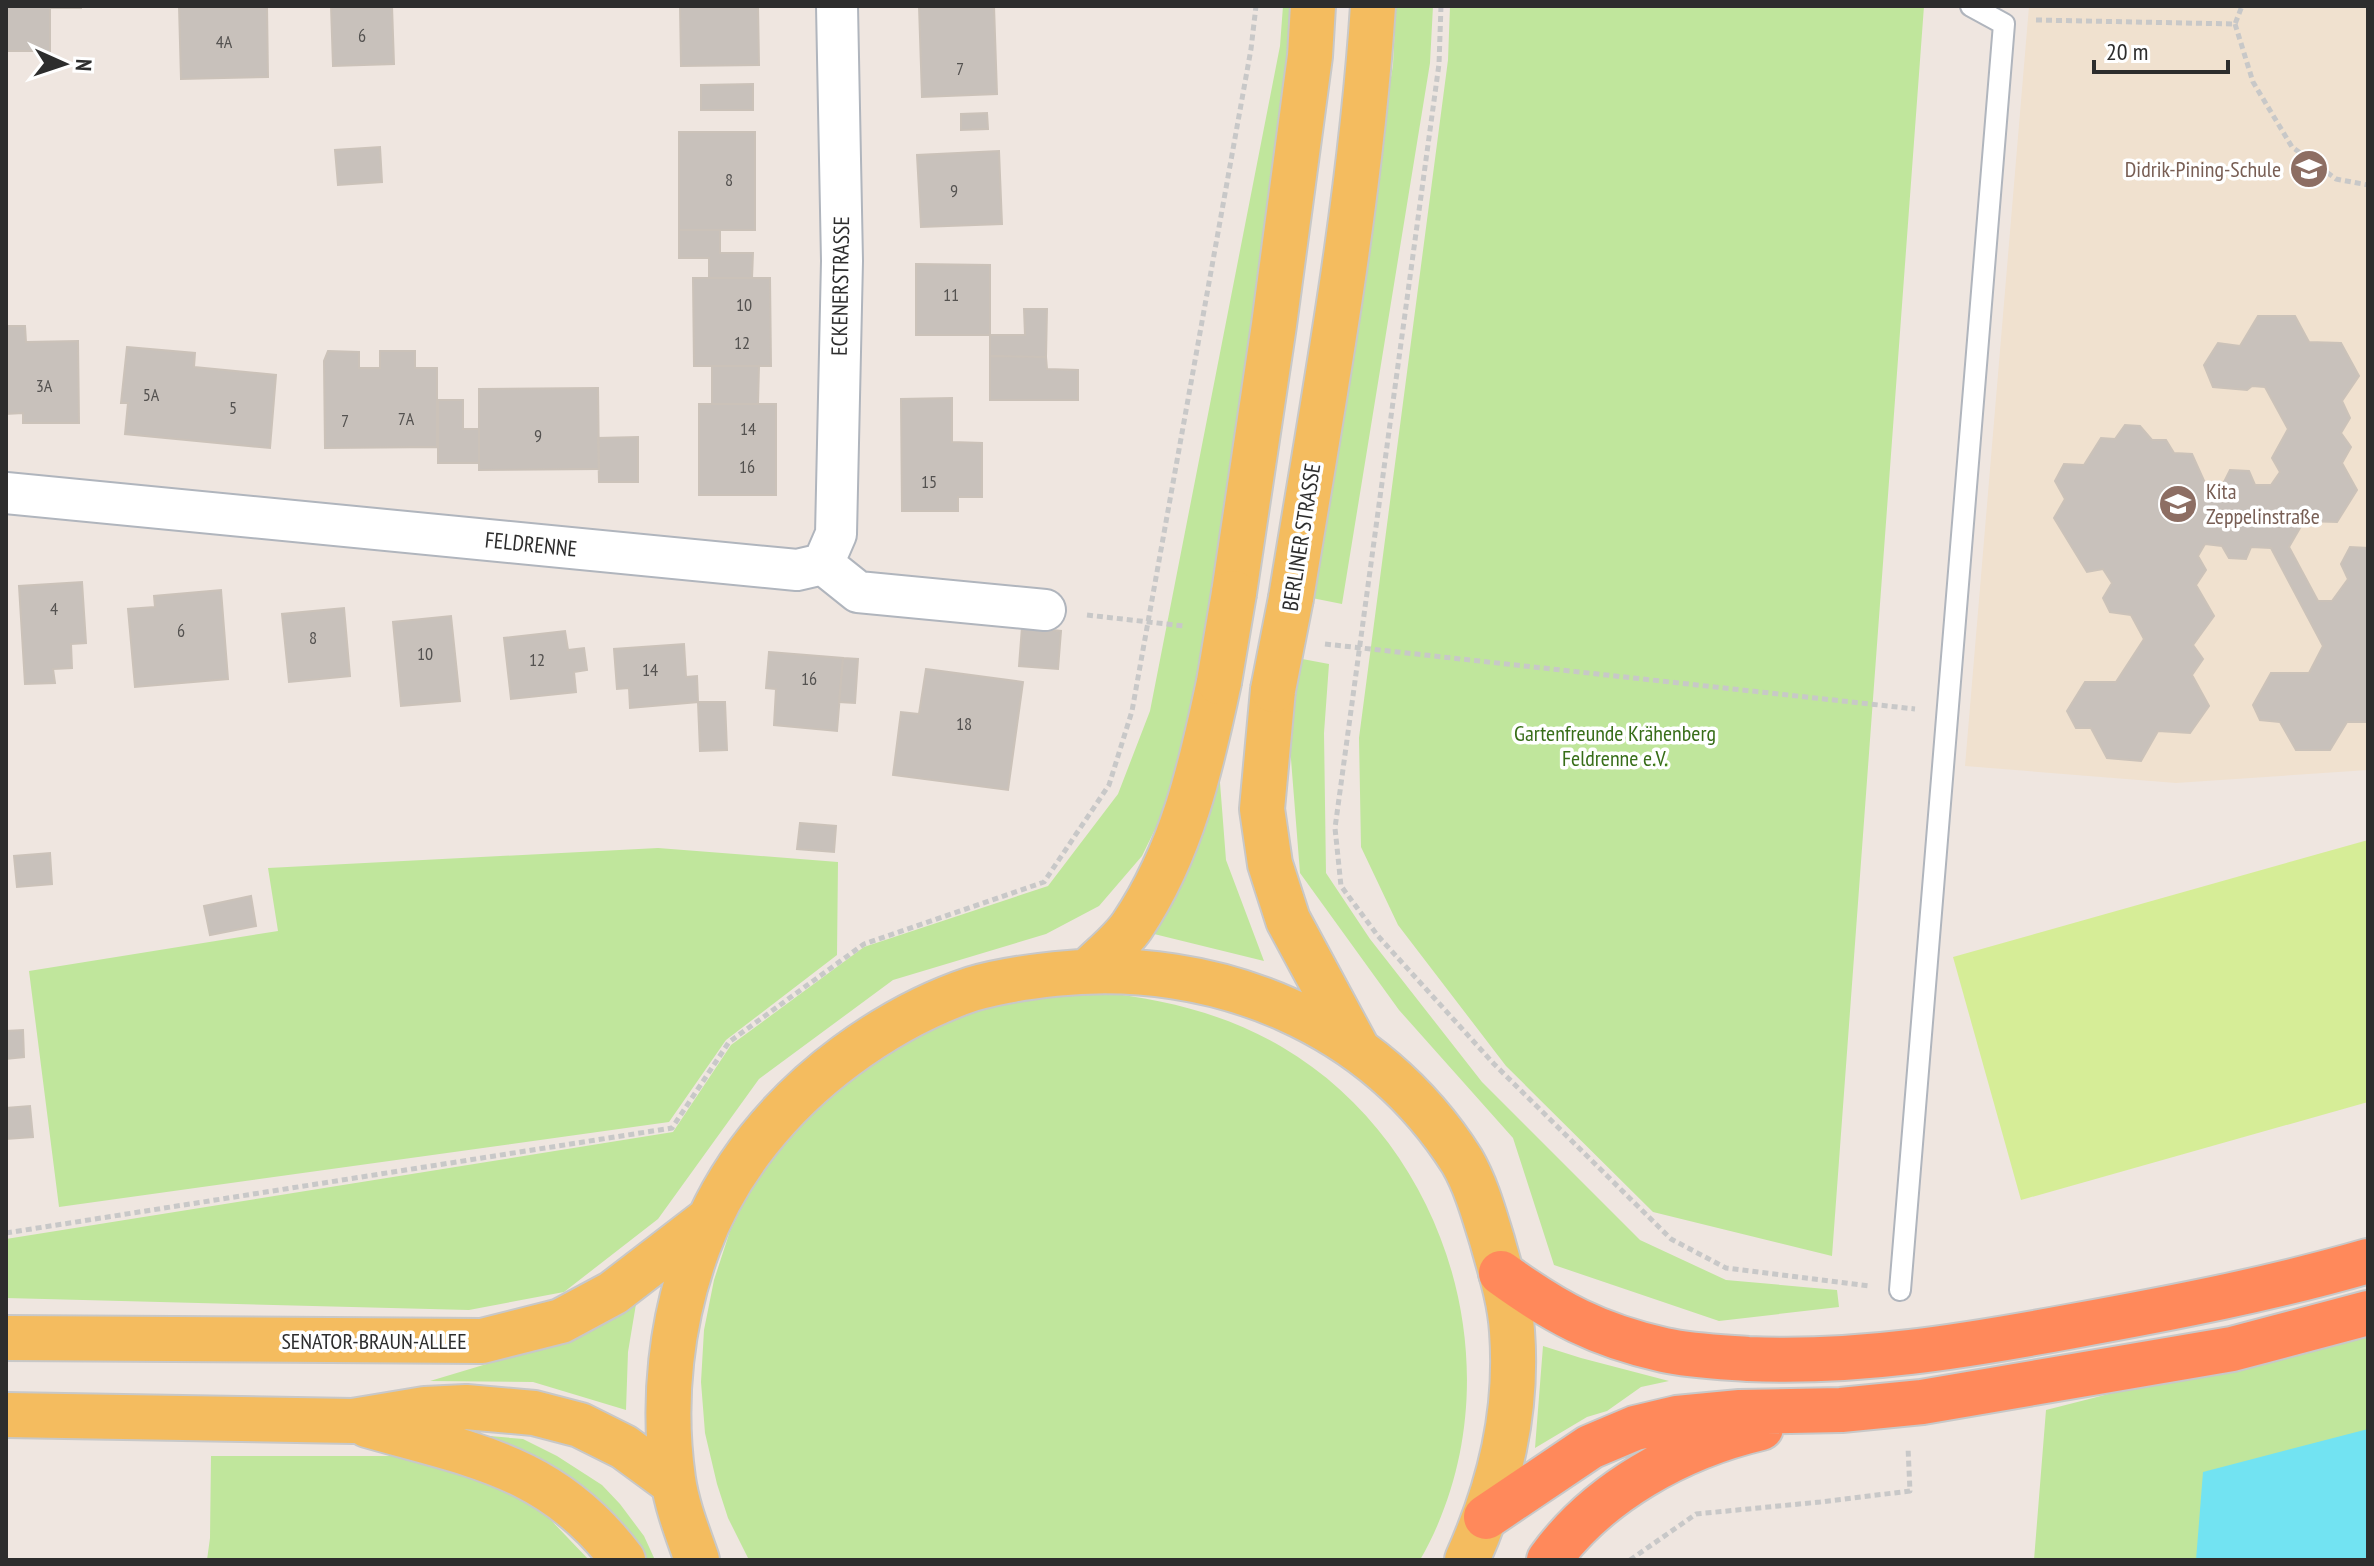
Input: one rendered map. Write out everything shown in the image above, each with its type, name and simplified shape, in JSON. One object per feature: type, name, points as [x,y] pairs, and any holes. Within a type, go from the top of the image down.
[{"type":"highway","points":[[1501,1273],[1539,1301],[1591,1328],[1622,1339],[1667,1351],[1792,1360],[1919,1352],[2028,1334],[2227,1298],[2368,1261]]},
{"type":"highway","points":[[1486,1517],[1590,1447],[1635,1428],[1677,1418],[1740,1412],[1841,1410],[1922,1402],[2232,1349],[2368,1313]]},
{"type":"highway","points":[[1549,1560],[1587,1517],[1619,1490],[1652,1471],[1703,1447],[1752,1430],[1841,1410]]},
{"type":"main road","points":[[1089,970],[1131,928],[1155,886],[1181,830],[1201,769],[1234,593],[1274,325],[1310,56],[1313,6]]},
{"type":"main road","name":"BERLINER STRASSE","points":[[1357,1048],[1288,920],[1270,864],[1262,809],[1273,690],[1291,598],[1345,264],[1370,61],[1373,6]]},
{"type":"main road","points":[[697,1560],[673,1483],[669,1382],[675,1328],[688,1274],[708,1220],[737,1168],[775,1121],[818,1076],[864,1043],[919,1011],[973,989],[1020,977],[1089,970],[1164,974],[1200,980],[1253,995],[1301,1016],[1357,1048],[1390,1074],[1429,1116],[1464,1165],[1484,1212],[1501,1273],[1512,1327],[1514,1389],[1505,1450],[1486,1517],[1467,1560]]},
{"type":"main road","name":"SENATOR-BRAUN-ALLEE","points":[[6,1338],[482,1341],[561,1321],[613,1293],[708,1220]]},
{"type":"main road","points":[[6,1415],[353,1421],[453,1407],[534,1413],[580,1425],[624,1447],[673,1483]]},
{"type":"main road","points":[[353,1421],[481,1456],[519,1471],[548,1488],[582,1515],[607,1538],[623,1560]]},
{"type":"street","name":"ECKENERSTRASSE","points":[[823,564],[836,534],[842,261],[837,6]]},
{"type":"street","name":"FELDRENNE","points":[[6,493],[797,570],[823,564]]},
{"type":"street","points":[[823,564],[858,592],[1045,610]]},
{"type":"lane","points":[[1900,1290],[2004,24],[1971,6]]},
{"type":"path","points":[[6,1233],[672,1128],[729,1042],[864,944],[1044,882],[1109,785],[1132,711],[1251,49],[1256,6]]},
{"type":"path","points":[[1441,6],[1439,64],[1335,828],[1341,886],[1378,936],[1494,1064],[1671,1239],[1726,1268],[1900,1290]]},
{"type":"path","points":[[2242,6],[2235,24],[2253,82],[2292,147],[2336,179],[2368,185]]},
{"type":"path","points":[[2004,24],[2019,19],[2235,24]]},
{"type":"path","points":[[1045,610],[1149,622]]},
{"type":"path","points":[[1360,648],[1948,713]]},
{"type":"path","points":[[1630,1560],[1696,1514],[1910,1491],[1907,1439]]},
{"type":"shaded area","name":"Kita Zeppelinstraße","points":[[2029,6],[2368,6],[2368,770],[2176,783],[1965,766]]},
{"type":"green space","points":[[1283,6],[1319,6],[1179,780],[1142,856],[1099,906],[1046,934],[893,980],[759,1079],[658,1219],[564,1292],[469,1310],[6,1298],[6,1239],[673,1132],[731,1045],[864,947],[1048,886],[1118,794],[1150,711],[1280,46]]},
{"type":"green space","points":[[1396,6],[1433,6],[1430,63],[1342,604],[1307,597],[1393,65]]},
{"type":"green space","name":"Gartenfreunde Krähenberg Feldrenne e.V.","points":[[1450,6],[1924,6],[1832,1256],[1653,1212],[1506,1066],[1398,925],[1361,847],[1359,738],[1448,60]]},
{"type":"green space","points":[[1297,658],[1329,664],[1324,733],[1326,873],[1370,939],[1482,1082],[1640,1240],[1726,1280],[1837,1290],[1839,1307],[1719,1321],[1554,1265],[1513,1138],[1399,1010],[1300,873],[1287,709]]},
{"type":"green space","points":[[1218,757],[1226,860],[1264,961],[1150,933]]},
{"type":"green space","points":[[2368,840],[2368,1102],[2021,1200],[1953,957]]},
{"type":"green space","points":[[658,848],[838,862],[837,955],[726,1040],[669,1122],[59,1207],[29,971],[278,931],[268,868]]},
{"type":"green space","points":[[1098,992],[1193,1009],[1238,1025],[1282,1047],[1341,1091],[1390,1145],[1428,1208],[1453,1276],[1466,1348],[1465,1421],[1450,1492],[1420,1560],[749,1560],[728,1518],[717,1484],[705,1433],[701,1382],[704,1330],[714,1280],[730,1231],[756,1178],[790,1131],[876,1054],[982,1006],[1039,995]]},
{"type":"green space","points":[[637,1298],[628,1352],[626,1410],[533,1382],[430,1381],[567,1340]]},
{"type":"green space","points":[[2368,1328],[2368,1560],[2034,1560],[2046,1410]]},
{"type":"green space","points":[[1543,1346],[1669,1381],[1641,1387],[1607,1411],[1587,1417],[1535,1448]]},
{"type":"green space","points":[[445,1432],[523,1439],[557,1456],[602,1485],[620,1504],[644,1536],[655,1560],[630,1560]]},
{"type":"green space","points":[[211,1456],[406,1456],[468,1471],[509,1491],[547,1516],[589,1560],[207,1560]]},
{"type":"water","points":[[2368,1429],[2368,1560],[2196,1560],[2203,1472]]},
{"type":"building","points":[[6,6],[81,8],[50,8],[50,51],[6,51]]},
{"type":"building","points":[[179,6],[267,6],[268,77],[181,79]]},
{"type":"building","points":[[331,6],[392,6],[394,64],[333,66]]},
{"type":"building","points":[[680,6],[758,6],[759,65],[681,66]]},
{"type":"building","points":[[919,6],[994,6],[997,94],[922,97]]},
{"type":"building","points":[[753,84],[753,110],[701,110],[701,85]]},
{"type":"building","points":[[987,113],[988,129],[961,130],[961,114]]},
{"type":"building","points":[[679,132],[755,132],[755,230],[679,230]]},
{"type":"building","points":[[380,147],[382,182],[338,185],[335,150]]},
{"type":"building","points":[[999,151],[1002,224],[921,227],[917,155]]},
{"type":"building","points":[[679,230],[720,230],[720,253],[753,253],[752,278],[709,278],[709,258],[679,258]]},
{"type":"building","points":[[916,264],[990,265],[990,335],[916,335]]},
{"type":"building","points":[[693,278],[770,278],[771,366],[694,366]]},
{"type":"building","points":[[1024,309],[1047,309],[1046,357],[990,356],[990,335],[1025,335]]},
{"type":"building","points":[[2258,316],[2295,316],[2309,342],[2341,343],[2359,376],[2342,401],[2350,418],[2341,433],[2351,447],[2342,463],[2357,490],[2337,522],[2304,521],[2289,547],[2318,601],[2332,601],[2348,579],[2341,564],[2350,547],[2368,548],[2368,722],[2347,722],[2330,750],[2296,750],[2280,722],[2260,720],[2253,705],[2271,673],[2309,673],[2323,646],[2271,548],[2251,547],[2246,559],[2229,558],[2222,546],[2205,544],[2198,556],[2206,570],[2196,585],[2214,616],[2193,645],[2203,659],[2192,675],[2209,706],[2190,733],[2158,731],[2141,761],[2107,758],[2091,728],[2076,728],[2067,711],[2085,682],[2116,682],[2144,639],[2131,615],[2110,612],[2103,598],[2112,583],[2103,569],[2087,572],[2054,518],[2065,499],[2055,481],[2064,464],[2084,465],[2101,438],[2115,439],[2125,425],[2140,426],[2152,440],[2166,440],[2174,453],[2192,454],[2205,483],[2223,484],[2230,470],[2249,471],[2255,485],[2271,485],[2280,472],[2272,458],[2288,429],[2265,387],[2252,386],[2247,390],[2213,387],[2204,365],[2218,343],[2240,346]]},
{"type":"building","points":[[6,326],[25,326],[26,342],[78,341],[79,423],[23,423],[23,413],[6,414]]},
{"type":"building","points":[[127,347],[195,353],[194,367],[276,375],[270,448],[125,434],[128,403],[121,403]]},
{"type":"building","points":[[328,351],[359,352],[359,368],[380,368],[380,351],[415,351],[415,368],[437,368],[437,447],[325,448],[324,361]]},
{"type":"building","points":[[990,356],[1046,357],[1047,369],[1078,370],[1078,400],[990,400]]},
{"type":"building","points":[[712,366],[759,366],[758,404],[712,404]]},
{"type":"building","points":[[598,388],[599,469],[479,470],[479,389]]},
{"type":"building","points":[[952,398],[952,442],[982,443],[982,497],[958,497],[958,511],[902,511],[901,399]]},
{"type":"building","points":[[438,400],[463,400],[463,429],[479,429],[479,463],[438,463]]},
{"type":"building","points":[[699,404],[776,404],[776,495],[699,495]]},
{"type":"building","points":[[638,437],[638,482],[599,482],[598,438]]},
{"type":"building","points":[[82,582],[86,643],[71,644],[72,668],[53,669],[55,683],[25,684],[19,586]]},
{"type":"building","points":[[221,590],[228,679],[135,687],[128,609],[155,607],[154,596]]},
{"type":"building","points":[[344,608],[350,676],[289,682],[282,614]]},
{"type":"building","points":[[451,616],[460,701],[401,706],[393,622]]},
{"type":"building","points":[[1022,627],[1061,631],[1058,669],[1019,666]]},
{"type":"building","points":[[565,631],[568,650],[584,648],[587,670],[574,672],[576,692],[511,699],[504,638]]},
{"type":"building","points":[[684,644],[686,677],[697,676],[698,702],[630,708],[629,688],[617,689],[614,649]]},
{"type":"building","points":[[769,652],[843,658],[837,731],[774,725],[776,689],[766,688]]},
{"type":"building","points":[[843,658],[858,659],[855,703],[839,702]]},
{"type":"building","points":[[926,669],[1023,682],[1008,790],[893,775],[901,712],[919,714]]},
{"type":"building","points":[[698,702],[725,702],[727,750],[700,751]]},
{"type":"building","points":[[800,823],[836,826],[834,852],[797,849]]},
{"type":"building","points":[[50,853],[52,884],[17,887],[14,856]]},
{"type":"building","points":[[251,896],[256,926],[210,935],[204,906]]},
{"type":"building","points":[[23,1030],[24,1057],[6,1059],[6,1031]]},
{"type":"building","points":[[30,1106],[33,1137],[6,1139],[6,1108]]},
{"type":"place","name":"Didrik-Pining-Schule","points":[[2309,169]]},
{"type":"place","name":"Kita Zeppelinstraße","points":[[2178,504]]}]
